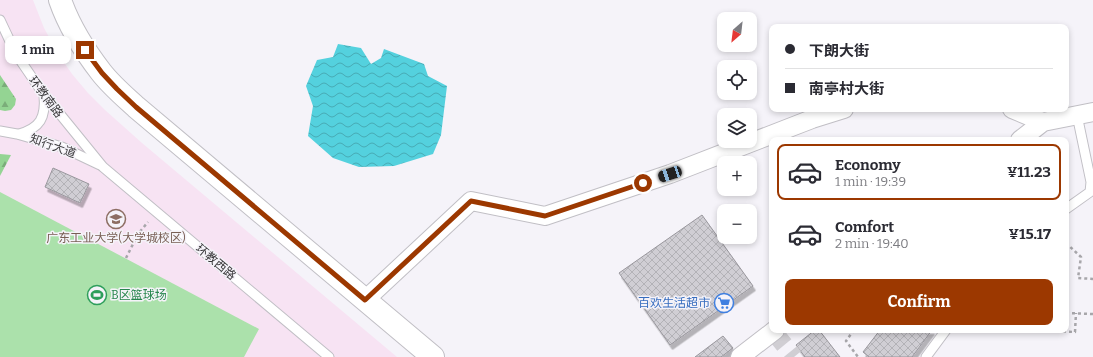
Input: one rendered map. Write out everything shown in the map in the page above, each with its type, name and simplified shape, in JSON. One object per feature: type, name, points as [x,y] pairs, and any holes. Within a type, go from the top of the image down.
[{"type":"street","points":[[60,0],[64,11],[85,50],[102,73],[117,89],[136,107],[433,357]]},
{"type":"street","points":[[365,300],[471,201],[545,216],[670,174],[812,119],[834,112]]},
{"type":"street","points":[[1019,112],[1043,122]]},
{"type":"street","points":[[1024,137],[1043,122],[1085,113]]},
{"type":"street","points":[[740,357],[771,333]]},
{"type":"lane","name":"环教南路","points":[[0,20],[16,54],[44,96],[103,167]]},
{"type":"lane","points":[[17,134],[30,130],[38,124],[44,113],[44,96]]},
{"type":"lane","points":[[1069,207],[1090,192],[1092,182],[1085,113]]},
{"type":"lane","name":"知行大道","points":[[0,131],[17,134],[62,147],[103,167]]},
{"type":"lane","name":"环教西路","points":[[103,167],[328,357]]},
{"type":"lane","points":[[926,357],[944,333]]},
{"type":"path","points":[[126,258],[138,234],[148,222]]},
{"type":"path","points":[[1069,246],[1081,258],[1078,278],[1093,279]]},
{"type":"path","points":[[1069,313],[1093,314]]},
{"type":"path","points":[[1069,332],[1075,332],[1076,313]]},
{"type":"path","points":[[852,333],[846,341],[858,357]]},
{"type":"shaded area","name":"广东工业大学(大学城校区)","points":[[0,0],[33,0],[44,28],[59,55],[72,74],[105,110],[142,143],[397,357],[0,357]]},
{"type":"green space","points":[[0,75],[16,99],[15,105],[11,110],[0,110]]},
{"type":"green space","points":[[0,154],[11,155],[0,176]]},
{"type":"green space","name":"B区篮球场","points":[[0,192],[259,329],[244,357],[0,357]]},
{"type":"water","points":[[338,44],[361,48],[371,64],[381,58],[384,49],[424,64],[428,76],[447,86],[441,135],[433,154],[394,166],[359,167],[333,158],[308,136],[313,106],[306,86],[317,60],[333,57]]},
{"type":"building","points":[[53,168],[89,184],[80,203],[45,187]]},
{"type":"building","points":[[702,215],[717,236],[717,244],[723,244],[753,286],[670,345],[619,273]]},
{"type":"building","points":[[811,333],[821,333],[840,357],[805,357],[796,345]]},
{"type":"building","points":[[878,333],[930,333],[912,357],[869,357],[863,352]]},
{"type":"building","points":[[723,336],[733,348],[721,357],[695,357]]},
{"type":"tunnel","points":[[775,333],[794,357]]},
{"type":"place","name":"广东工业大学(大学城校区)","points":[[116,219]]},
{"type":"place","name":"B区篮球场","points":[[97,295]]},
{"type":"place","name":"百欢生活超市","points":[[724,303]]},
{"type":"route","points":[[85,50],[102,73],[136,107],[365,300],[471,201],[545,216],[643,183]]}]
